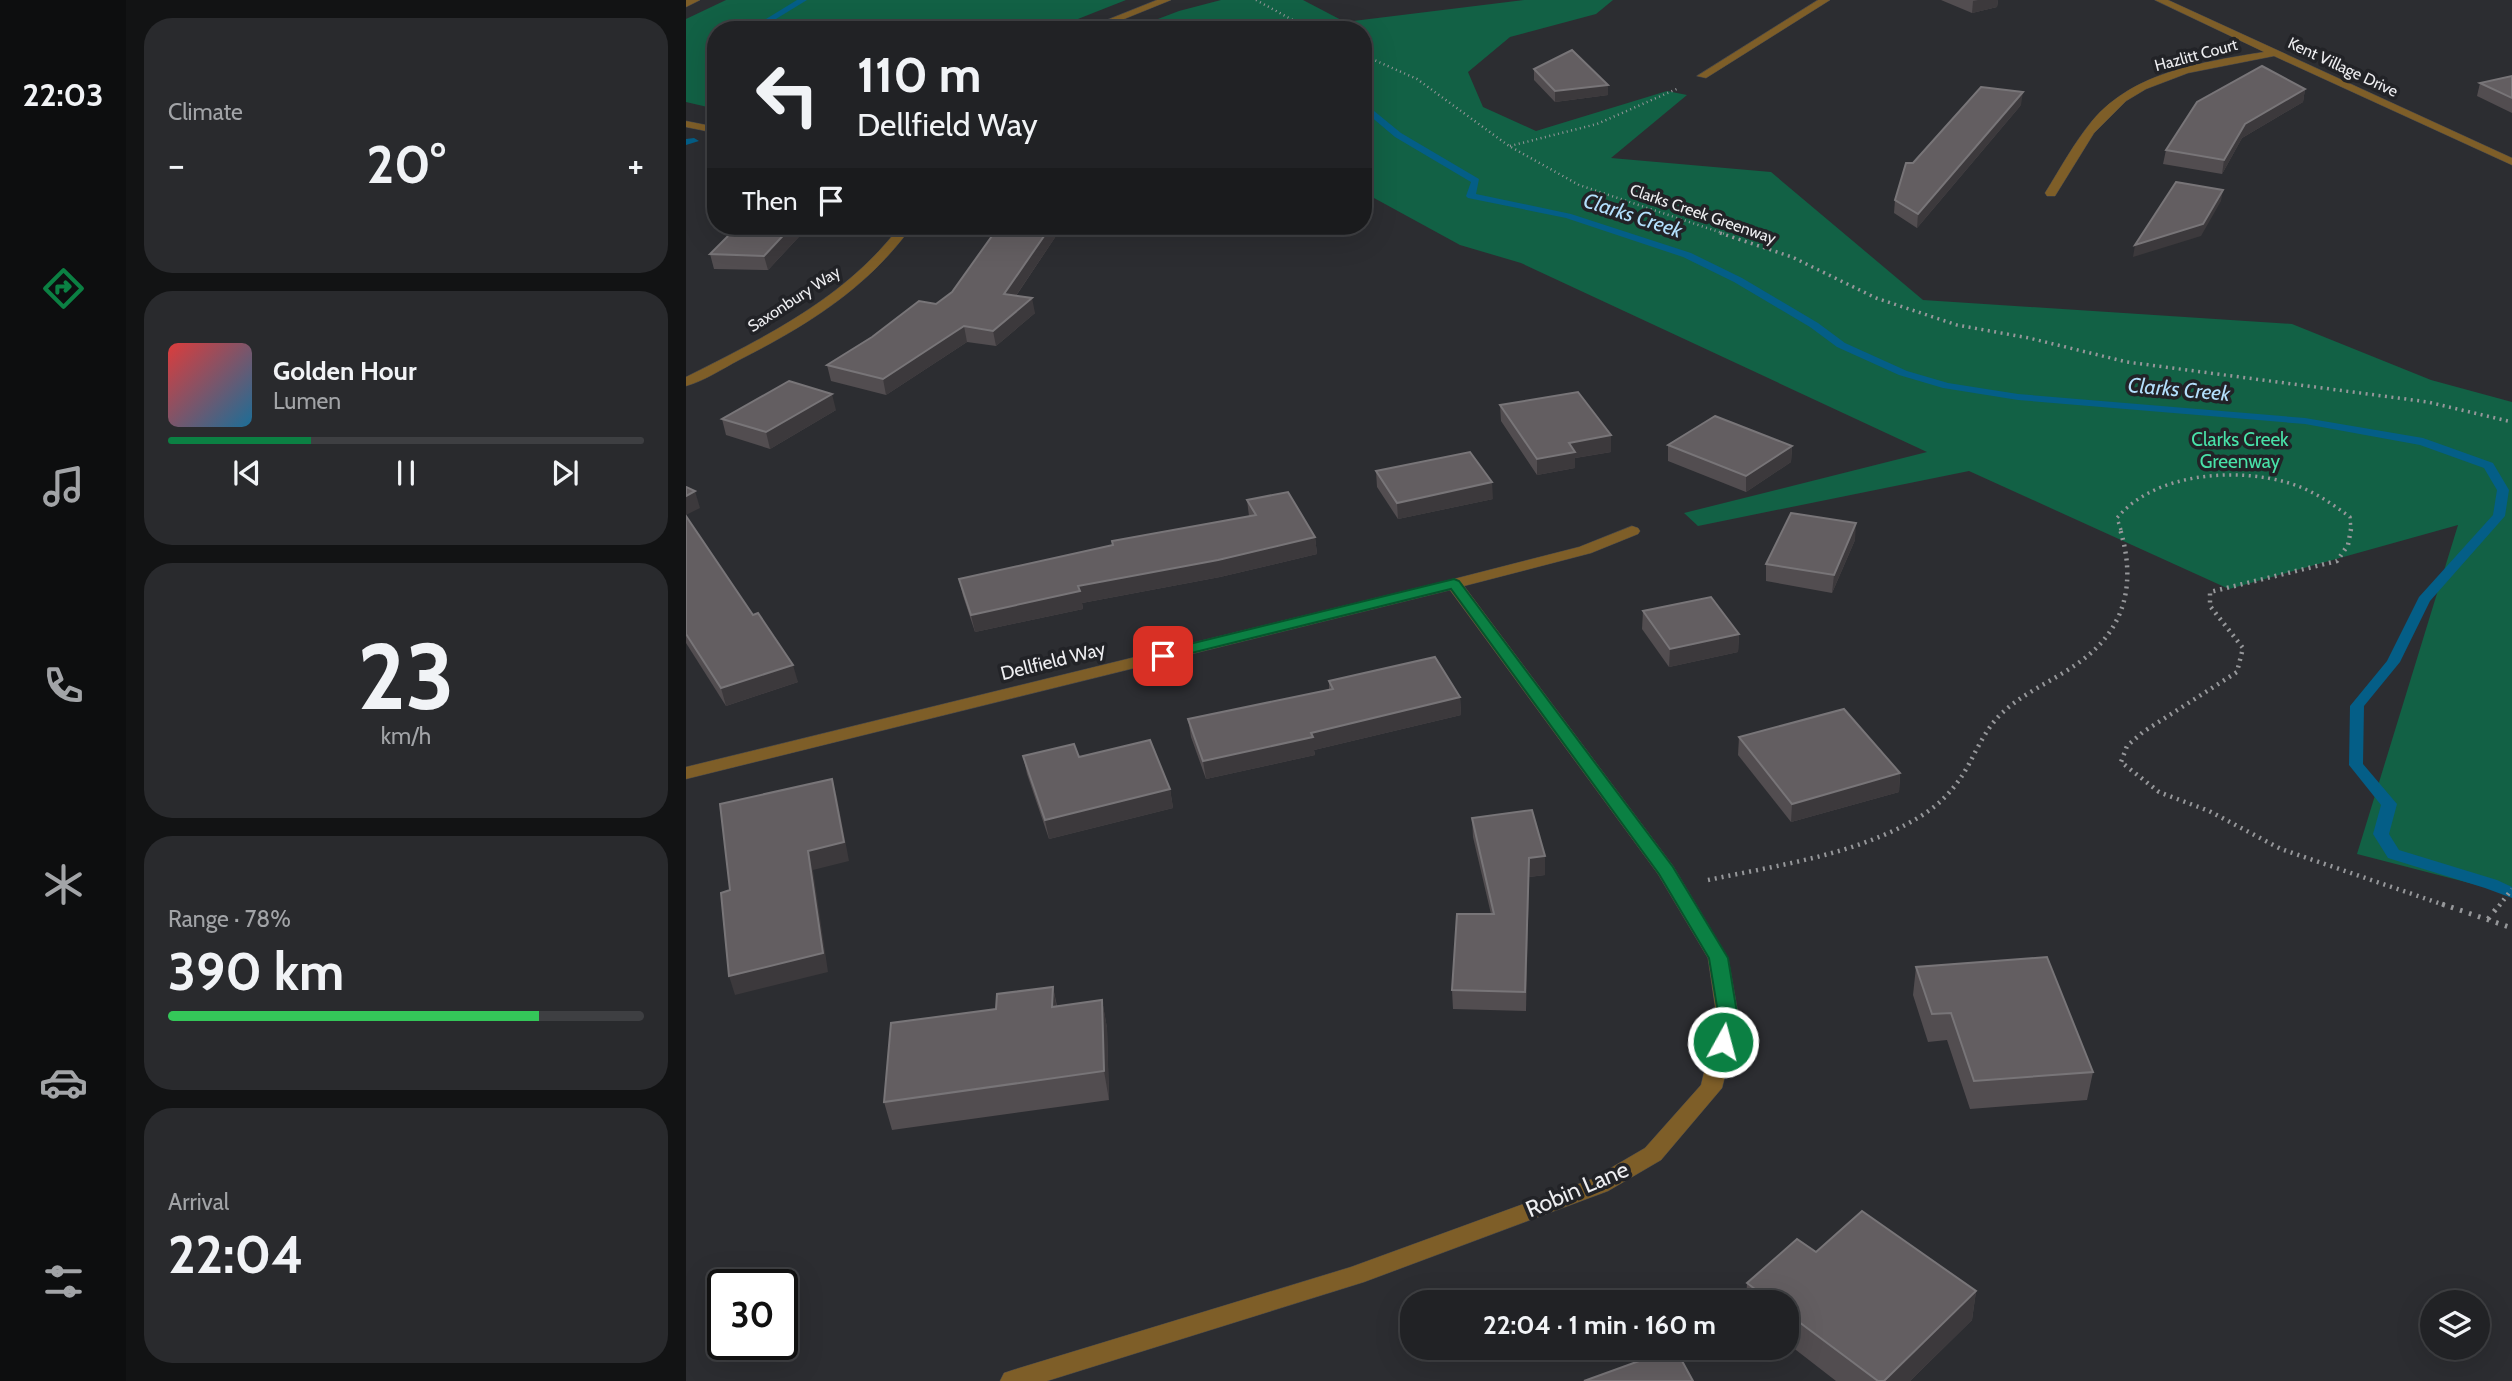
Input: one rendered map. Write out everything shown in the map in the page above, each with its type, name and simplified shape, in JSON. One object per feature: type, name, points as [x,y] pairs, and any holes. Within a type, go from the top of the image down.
[{"type":"street","points":[[686,5],[695,0]]},
{"type":"street","points":[[1111,21],[1166,0]]},
{"type":"street","points":[[1702,76],[1825,0]]},
{"type":"street","name":"Kent Village Drive","points":[[2160,0],[2512,162]]},
{"type":"street","name":"Hazlitt Court","points":[[2051,192],[2096,123],[2137,90],[2199,67],[2275,53]]},
{"type":"street","points":[[686,124],[707,128]]},
{"type":"street","name":"Saxonbury Way","points":[[686,382],[774,336],[825,304],[879,260],[899,235]]},
{"type":"street","name":"Dellfield Way","points":[[686,774],[1454,584],[1585,550],[1632,531]]},
{"type":"street","name":"Robin Lane","points":[[1013,1381],[1354,1275],[1600,1185],[1653,1154],[1711,1088],[1728,1019],[1718,958],[1676,887],[1454,584]]},
{"type":"path","points":[[1256,0],[1294,21]]},
{"type":"path","name":"Clarks Creek Greenway","points":[[1372,59],[1417,79],[1509,146],[1579,185],[1792,257],[1876,298],[1957,325],[2029,338],[2127,362],[2428,402],[2512,422]]},
{"type":"path","points":[[1509,146],[1596,126],[1637,111],[1702,76]]},
{"type":"path","points":[[1676,887],[1842,849],[1904,826],[1949,796],[1996,719],[2037,687],[2083,659],[2111,630],[2129,585],[2126,547],[2118,518],[2131,499],[2172,484],[2218,474],[2261,475],[2302,486],[2350,517],[2353,533],[2348,548],[2337,561],[2210,592],[2210,606],[2243,648],[2237,672],[2143,732],[2127,746],[2121,762],[2159,792],[2209,811],[2281,849],[2512,928]]},
{"type":"path","points":[[2488,919],[2512,889]]},
{"type":"green space","points":[[726,0],[1126,0],[1073,21],[707,21],[707,107],[686,102],[686,19]]},
{"type":"green space","name":"Clarks Creek Greenway","points":[[1221,0],[1303,0],[1343,21],[1153,21]]},
{"type":"green space","name":"Clarks Creek Greenway","points":[[1524,0],[1613,0],[1596,14],[1510,37],[1468,72],[1483,107],[1536,131],[1667,91],[1687,95],[1611,158],[1771,172],[1923,300],[2292,324],[2431,380],[2512,402],[2512,894],[2357,854],[2458,525],[2229,589],[1969,471],[1698,526],[1684,513],[1927,452],[1521,263],[1460,245],[1372,197],[1372,21],[1353,21]]},
{"type":"building","points":[[1572,50],[1608,85],[1555,91],[1534,69]]},
{"type":"building","points":[[2262,66],[2305,89],[2245,124],[2224,160],[2166,150],[2197,102]]},
{"type":"building","points":[[2512,76],[2512,98],[2480,83]]},
{"type":"building","points":[[1981,87],[2023,92],[1918,214],[1895,200],[1906,163],[1913,163]]},
{"type":"building","points":[[2176,182],[2223,190],[2203,224],[2135,245]]},
{"type":"building","points":[[729,235],[784,235],[764,256],[710,254]]},
{"type":"building","points":[[1045,235],[1004,294],[1032,298],[993,331],[964,326],[883,379],[827,365],[872,337],[919,301],[936,304],[952,292],[992,236]]},
{"type":"building","points":[[789,381],[832,394],[766,432],[722,419]]},
{"type":"building","points":[[1578,392],[1611,435],[1569,443],[1575,452],[1537,459],[1500,405]]},
{"type":"building","points":[[1715,416],[1792,446],[1746,476],[1668,445]]},
{"type":"building","points":[[1470,452],[1492,482],[1397,503],[1376,471]]},
{"type":"building","points":[[686,487],[695,491],[686,496]]},
{"type":"building","points":[[1288,492],[1315,537],[1218,560],[1078,586],[1080,591],[971,615],[959,579],[1113,545],[1112,541],[1256,515],[1247,500]]},
{"type":"building","points":[[1791,513],[1856,523],[1834,575],[1766,564]]},
{"type":"building","points":[[686,516],[753,615],[758,613],[793,665],[721,688],[686,634]]},
{"type":"building","points":[[1711,597],[1739,634],[1670,649],[1643,611]]},
{"type":"building","points":[[1435,657],[1460,697],[1311,733],[1313,737],[1203,761],[1188,719],[1333,689],[1329,681]]},
{"type":"building","points":[[1844,709],[1900,773],[1792,804],[1739,737]]},
{"type":"building","points":[[1150,740],[1170,789],[1045,820],[1023,756],[1074,744],[1079,757]]},
{"type":"building","points":[[832,779],[844,842],[808,851],[823,953],[729,976],[721,893],[730,890],[720,804]]},
{"type":"building","points":[[1532,810],[1545,856],[1529,858],[1525,992],[1452,990],[1457,914],[1494,914],[1472,818]]},
{"type":"building","points":[[2047,957],[2093,1072],[1974,1081],[1951,1013],[1932,1014],[1916,967]]},
{"type":"building","points":[[1053,987],[1052,1007],[1102,1000],[1104,1071],[884,1102],[891,1023],[996,1009],[997,994]]},
{"type":"building","points":[[1862,1211],[1976,1291],[1884,1381],[1878,1381],[1799,1322],[1799,1290],[1756,1290],[1747,1283],[1797,1239],[1816,1252]]},
{"type":"building","points":[[1642,1360],[1682,1360],[1693,1381],[1584,1381]]},
{"type":"waterway","name":"Clarks Creek","points":[[767,21],[803,0]]},
{"type":"waterway","name":"Clarks Creek","points":[[1372,113],[1398,135],[1476,181],[1471,196],[1568,216],[1687,255],[1738,280],[1814,325],[1841,345],[1903,373],[1947,386],[2018,397],[2305,421],[2423,442],[2489,466],[2503,490],[2499,516],[2424,600],[2393,662],[2357,706],[2356,765],[2389,804],[2381,834],[2393,854],[2512,893]]},
{"type":"waterway","points":[[686,142],[694,141]]},
{"type":"route","points":[[1163,656],[1454,584],[1666,871],[1718,958],[1728,1019],[1723,1042]]}]
